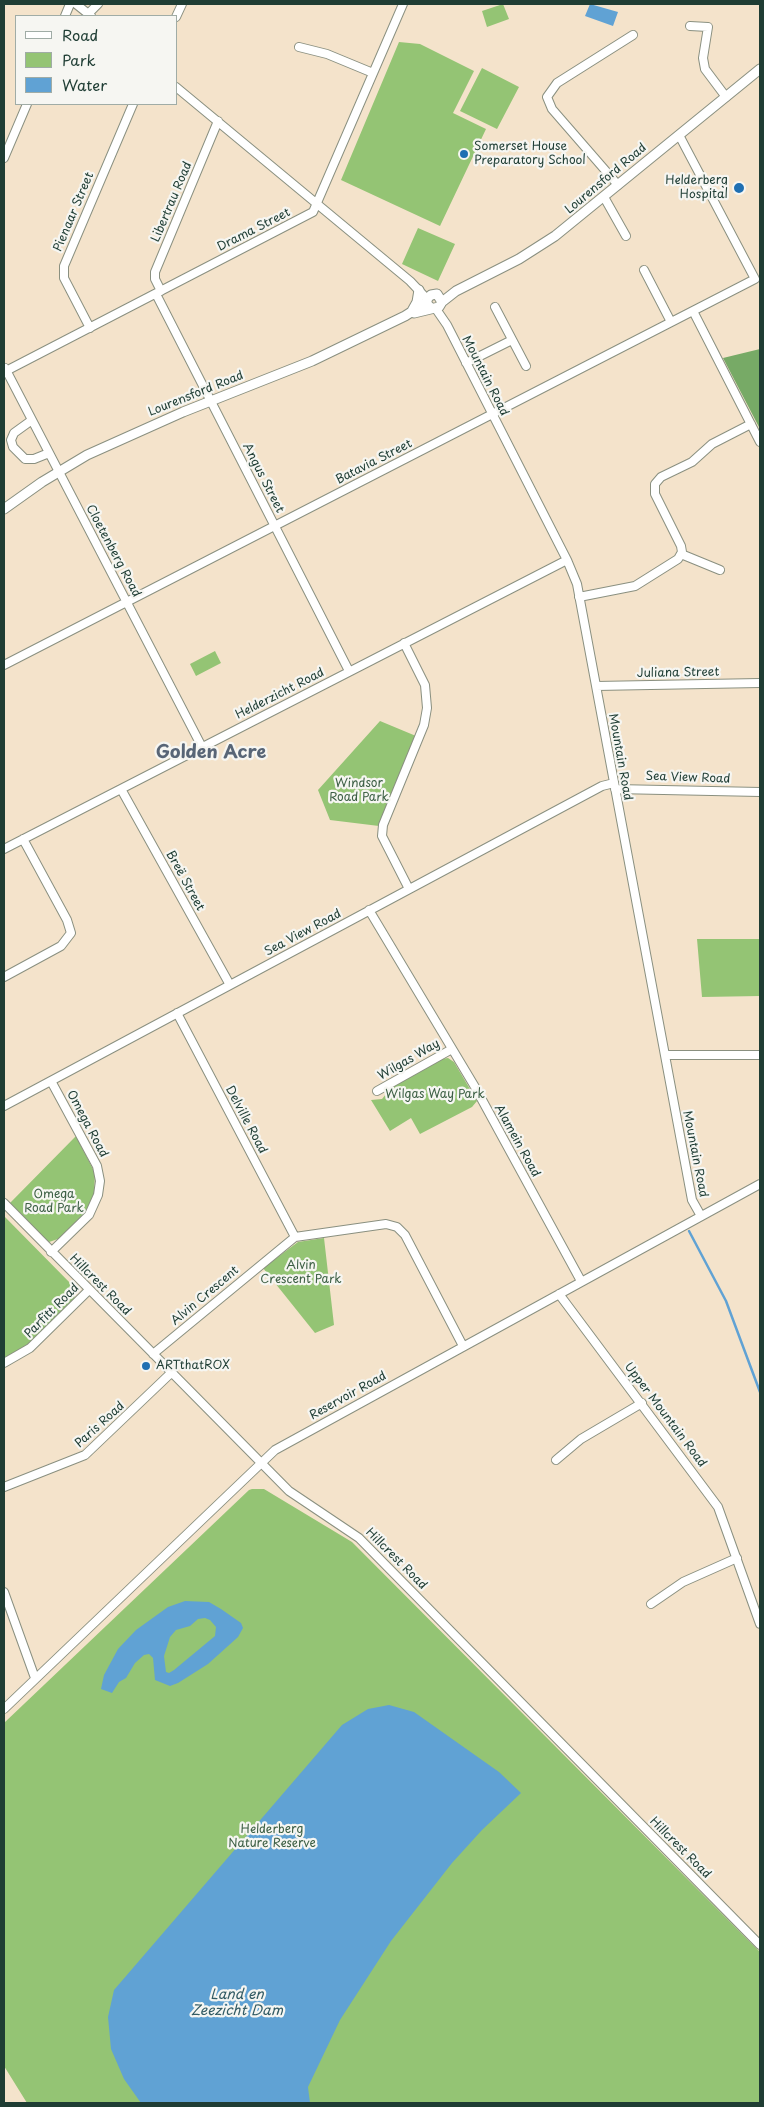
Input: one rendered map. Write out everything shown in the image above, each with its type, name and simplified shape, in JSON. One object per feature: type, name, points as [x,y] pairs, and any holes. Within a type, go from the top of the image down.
[{"type":"street","points":[[76,4],[90,15],[98,4]]},
{"type":"street","name":"Drama Street","points":[[5,369],[159,293],[310,214],[318,205],[403,4]]},
{"type":"street","points":[[690,26],[708,28],[703,58],[705,69],[726,97]]},
{"type":"street","points":[[618,185],[552,109],[548,97],[557,83],[633,36]]},
{"type":"street","points":[[299,47],[327,54],[373,73]]},
{"type":"street","name":"Lourensford Road","points":[[4,509],[58,471],[100,448],[210,401],[300,367],[456,291],[538,248],[604,197],[760,69]]},
{"type":"street","points":[[178,88],[434,302]]},
{"type":"street","points":[[4,158],[27,105]]},
{"type":"street","name":"Pienaar Street","points":[[90,328],[64,278],[64,266],[133,105]]},
{"type":"street","name":"Libertrau Road","points":[[159,293],[155,272],[218,121]]},
{"type":"street","name":"Batavia Street","points":[[4,665],[755,279],[679,135]]},
{"type":"street","points":[[604,197],[626,236]]},
{"type":"street","points":[[644,270],[671,322]]},
{"type":"street","points":[[410,281],[418,290],[434,302]]},
{"type":"street","points":[[408,314],[417,302],[418,290]]},
{"type":"street","name":"Angus Street","points":[[159,293],[210,401],[349,671]]},
{"type":"street","name":"Mountain Road","points":[[434,302],[567,560],[579,597],[692,1200],[701,1216]]},
{"type":"street","points":[[495,307],[526,366]]},
{"type":"street","points":[[693,311],[760,442]]},
{"type":"street","points":[[466,363],[512,340]]},
{"type":"street","name":"Cloetenberg Road","points":[[5,369],[202,747]]},
{"type":"street","points":[[32,420],[14,433],[11,440],[13,447],[25,459],[34,459],[49,452]]},
{"type":"street","points":[[579,597],[635,586],[678,559],[681,554],[681,546],[655,494],[655,484],[661,477],[692,462],[712,444],[751,424]]},
{"type":"street","points":[[681,554],[720,570]]},
{"type":"street","name":"Helderzicht Road","points":[[4,849],[567,560]]},
{"type":"street","points":[[404,643],[425,685],[428,708],[424,724],[384,825],[382,836],[409,889]]},
{"type":"street","name":"Juliana Street","points":[[596,686],[760,684]]},
{"type":"street","name":"Sea View Road","points":[[4,1106],[602,786],[760,792]]},
{"type":"street","name":"Breë Street","points":[[121,789],[230,985]]},
{"type":"street","points":[[4,977],[62,946],[71,933],[68,920],[23,839]]},
{"type":"street","name":"Alamein Road","points":[[369,910],[452,1049],[582,1281]]},
{"type":"street","name":"Delville Road","points":[[177,1013],[295,1237]]},
{"type":"street","name":"Wilgas Way","points":[[377,1091],[452,1049]]},
{"type":"street","points":[[665,1055],[760,1055]]},
{"type":"street","name":"Omega Road","points":[[51,1081],[97,1166],[100,1180],[98,1195],[93,1209],[51,1252]]},
{"type":"street","name":"Reservoir Road","points":[[4,1709],[260,1463],[288,1442],[760,1184]]},
{"type":"street","name":"Hillcrest Road","points":[[4,1203],[295,1497],[359,1538],[760,1946]]},
{"type":"street","points":[[295,1237],[386,1224],[397,1227],[405,1235],[463,1346]]},
{"type":"street","name":"Alvin Crescent","points":[[152,1354],[295,1237]]},
{"type":"street","name":"Parfitt Road","points":[[4,1363],[30,1348],[89,1290]]},
{"type":"street","name":"Upper Mountain Road","points":[[559,1294],[718,1507],[760,1624]]},
{"type":"street","name":"Paris Road","points":[[4,1487],[85,1455],[171,1373]]},
{"type":"street","points":[[556,1460],[581,1439],[642,1404]]},
{"type":"street","points":[[651,1604],[683,1582],[737,1558]]},
{"type":"street","points":[[4,1592],[36,1678]]},
{"type":"green space","points":[[503,4],[509,19],[487,27],[482,11]]},
{"type":"green space","points":[[399,42],[420,44],[474,71],[453,113],[486,129],[440,226],[341,180]]},
{"type":"green space","points":[[482,68],[519,87],[497,129],[460,111]]},
{"type":"green space","points":[[418,228],[455,244],[438,281],[402,264]]},
{"type":"green space","points":[[760,349],[760,429],[723,358]]},
{"type":"green space","points":[[215,651],[221,663],[196,676],[190,664]]},
{"type":"green space","name":"Windsor Road Park","points":[[380,721],[416,736],[379,826],[330,820],[318,790]]},
{"type":"green space","points":[[697,939],[760,939],[760,996],[702,997]]},
{"type":"green space","name":"Wilgas Way Park","points":[[448,1058],[454,1062],[477,1101],[472,1107],[420,1134],[411,1118],[390,1131],[371,1100],[382,1099],[391,1088],[442,1059]]},
{"type":"green space","name":"Omega Road Park","points":[[76,1136],[95,1173],[94,1195],[86,1212],[58,1239],[49,1242],[10,1203]]},
{"type":"green space","points":[[4,1216],[75,1288],[76,1293],[73,1301],[29,1346],[4,1359]]},
{"type":"green space","name":"Alvin Crescent Park","points":[[324,1238],[334,1325],[315,1333],[263,1268],[298,1242]]},
{"type":"green space","name":"Helderberg Nature Reserve","points":[[252,1489],[264,1489],[352,1542],[760,1952],[760,2103],[27,2103],[4,2066],[4,1723]]},
{"type":"water","points":[[590,4],[618,12],[613,26],[585,16]]},
{"type":"water","points":[[185,1601],[209,1602],[241,1623],[243,1628],[238,1637],[208,1664],[178,1683],[170,1686],[155,1680],[153,1658],[149,1654],[144,1655],[135,1663],[126,1678],[119,1682],[112,1693],[101,1689],[104,1675],[118,1649],[136,1630],[168,1607]],"holes":[[[205,1618],[210,1620],[216,1627],[215,1636],[174,1670],[169,1673],[166,1672],[164,1656],[170,1637],[176,1630],[190,1626],[198,1619]]]},
{"type":"water","name":"Land en Zeezicht Dam","points":[[389,1705],[414,1712],[499,1772],[521,1793],[482,1830],[452,1863],[391,1941],[340,2020],[308,2087],[310,2103],[141,2103],[124,2079],[111,2049],[108,2017],[114,1990],[342,1725],[368,1709]]},
{"type":"waterway","points":[[689,1231],[726,1301],[760,1392]]},
{"type":"place","name":"Somerset House Preparatory School","points":[[464,154]]},
{"type":"place","name":"Helderberg Hospital","points":[[739,188]]},
{"type":"place","name":"ARTthatROX","points":[[146,1366]]},
{"type":"district","name":"Golden Acre","points":[[211,753]]}]
